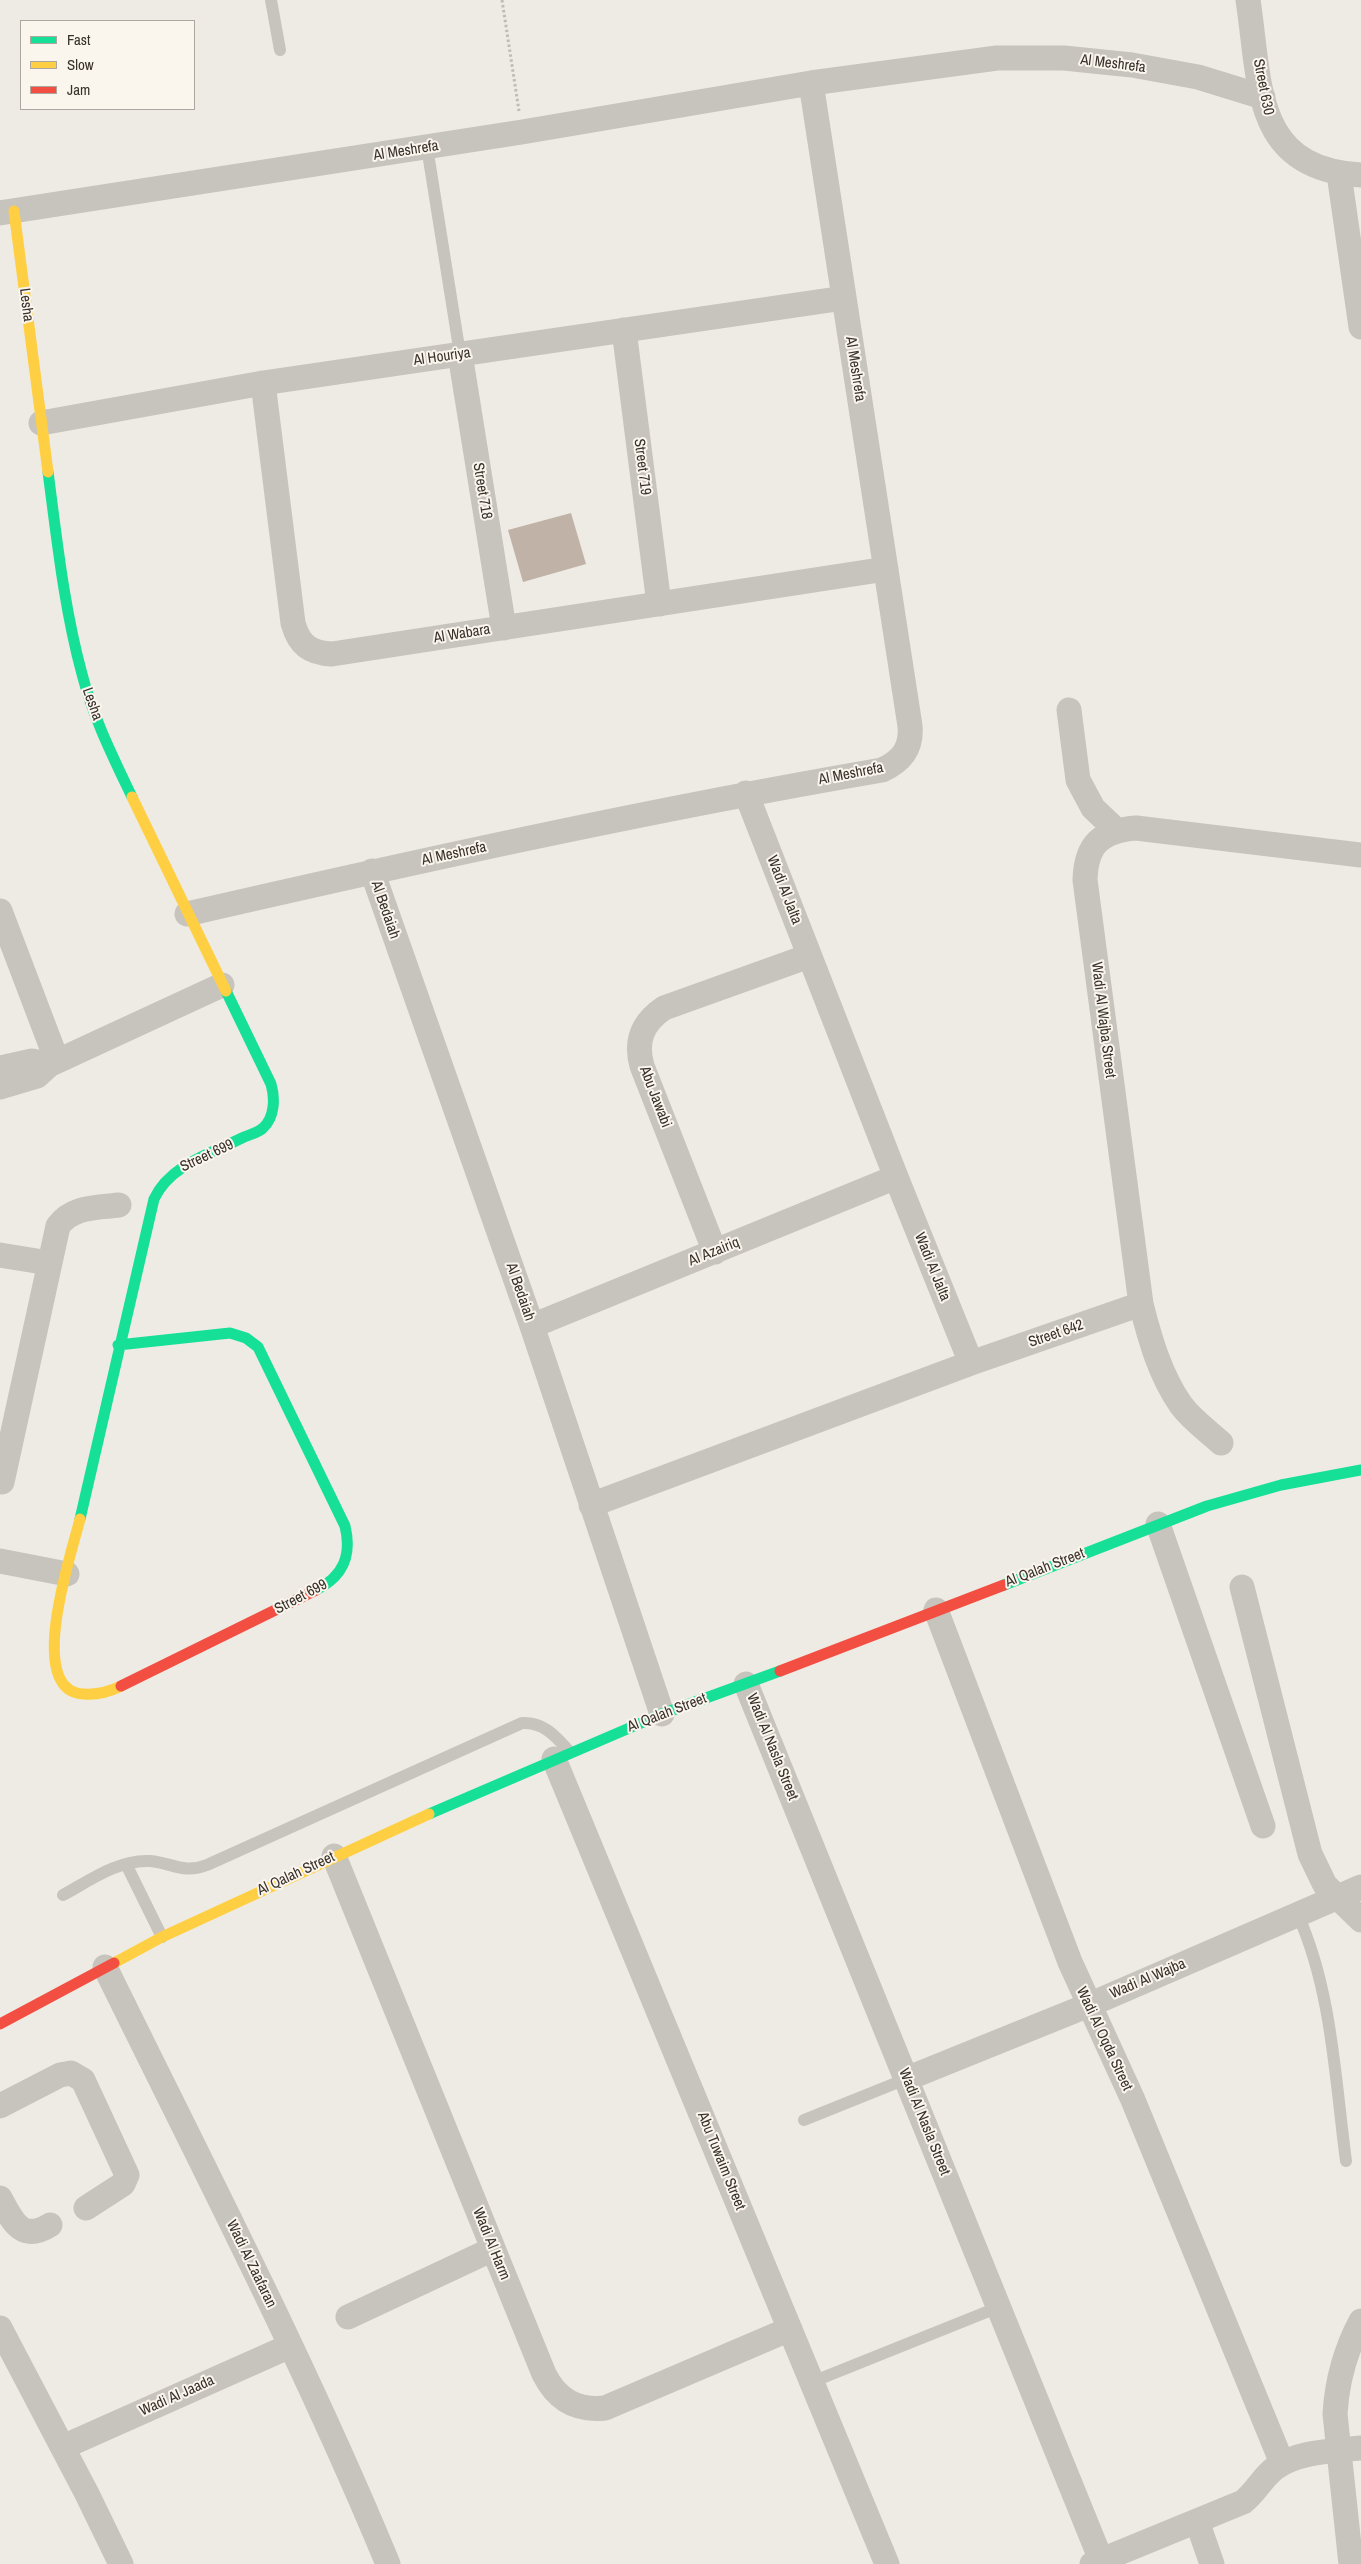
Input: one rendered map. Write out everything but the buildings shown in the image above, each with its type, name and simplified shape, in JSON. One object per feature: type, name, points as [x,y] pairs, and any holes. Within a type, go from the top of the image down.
[{"type":"street","name":"Street 630","points":[[1248,0],[1263,97],[1270,125],[1286,148],[1311,166],[1350,175]]},
{"type":"street","name":"Al Meshrefa","points":[[7,212],[427,148],[811,83],[997,58],[1064,58],[1132,64],[1198,77],[1263,97]]},
{"type":"street","name":"Al Meshrefa","points":[[187,914],[372,871],[746,793],[882,770],[899,761],[905,753],[911,736],[910,726],[811,83]]},
{"type":"street","points":[[1350,175],[1361,327]]},
{"type":"street","name":"Lesha","points":[[7,212],[41,423],[67,613],[82,676],[107,744],[222,985]]},
{"type":"street","name":"Al Houriya","points":[[41,423],[263,383],[844,298]]},
{"type":"street","name":"Street 719","points":[[624,330],[659,604]]},
{"type":"street","name":"Street 718","points":[[460,354],[504,628]]},
{"type":"street","name":"Al Wabara","points":[[263,383],[293,623],[297,637],[304,646],[317,653],[332,654],[886,569]]},
{"type":"street","points":[[1069,710],[1078,780],[1094,808],[1116,830],[1136,828],[1361,855]]},
{"type":"street","name":"Wadi Al Jalta","points":[[746,793],[971,1363]]},
{"type":"street","name":"Wadi Al Wajba Street","points":[[1116,830],[1102,838],[1092,849],[1086,864],[1085,880],[1141,1304],[1153,1346],[1169,1384],[1182,1406],[1221,1443]]},
{"type":"street","name":"Al Bedaiah","points":[[372,871],[532,1326],[662,1714]]},
{"type":"street","points":[[0,911],[53,1063]]},
{"type":"street","name":"Abu Jawabi","points":[[715,1252],[642,1066],[638,1052],[639,1039],[644,1026],[664,1008],[809,956]]},
{"type":"street","points":[[0,1087],[37,1076],[53,1063],[222,985]]},
{"type":"street","name":"Street 699","points":[[118,1345],[230,1334],[246,1338],[258,1347],[345,1526],[349,1543],[347,1559],[341,1573],[328,1584],[112,1691],[95,1696],[81,1696],[68,1690],[59,1680],[54,1666],[52,1645],[118,1345],[152,1204],[165,1178],[177,1170],[249,1137],[263,1128],[271,1117],[275,1103],[274,1090],[222,985]]},
{"type":"street","points":[[0,1068],[32,1062],[53,1063]]},
{"type":"street","name":"Al Azairiq","points":[[532,1326],[896,1177]]},
{"type":"street","points":[[2,1482],[7,1428],[58,1226],[64,1217],[84,1209],[119,1206]]},
{"type":"street","points":[[0,1255],[49,1263]]},
{"type":"street","name":"Street 642","points":[[971,1363],[1141,1304]]},
{"type":"street","points":[[592,1505],[971,1363]]},
{"type":"street","name":"Al Qalah Street","points":[[0,2024],[162,1937],[334,1856],[562,1755],[662,1714],[746,1684],[1158,1524],[1254,1492],[1308,1478],[1361,1470]]},
{"type":"street","points":[[1158,1524],[1263,1826]]},
{"type":"street","points":[[0,1561],[67,1574]]},
{"type":"street","points":[[1242,1587],[1310,1854],[1325,1885],[1361,1920]]},
{"type":"street","name":"Wadi Al Oqda Street","points":[[936,1610],[1061,1940],[1133,2100],[1282,2463]]},
{"type":"street","name":"Wadi Al Nasla Street","points":[[746,1684],[999,2308],[1096,2562]]},
{"type":"street","name":"Abu Tuwaim Street","points":[[562,1755],[790,2329],[888,2564]]},
{"type":"street","name":"Wadi Al Harm","points":[[334,1856],[550,2386],[569,2403],[580,2407],[605,2408],[790,2329]]},
{"type":"street","name":"Wadi Al Wajba","points":[[906,2079],[1089,2005],[1361,1887]]},
{"type":"street","name":"Wadi Al Zaafaran","points":[[105,1968],[290,2346],[359,2492],[388,2564]]},
{"type":"street","points":[[0,2106],[66,2073],[78,2076],[83,2080],[127,2175],[124,2184],[86,2208]]},
{"type":"street","points":[[0,2198],[14,2222],[20,2228],[35,2231],[50,2225]]},
{"type":"street","points":[[348,2317],[493,2249]]},
{"type":"street","points":[[1351,2564],[1350,2449],[1335,2414],[1339,2376],[1352,2337],[1361,2321]]},
{"type":"street","points":[[0,2328],[63,2447],[121,2564]]},
{"type":"street","name":"Wadi Al Jaada","points":[[63,2447],[290,2346]]},
{"type":"street","points":[[1096,2562],[1243,2502],[1282,2463],[1301,2456],[1350,2449]]},
{"type":"street","points":[[1197,2521],[1212,2564]]},
{"type":"lane","points":[[271,0],[280,50]]},
{"type":"lane","points":[[427,148],[460,354]]},
{"type":"lane","points":[[63,1895],[113,1868],[126,1864],[149,1861],[188,1870],[207,1865],[522,1723],[538,1724],[544,1727],[562,1755]]},
{"type":"lane","points":[[126,1864],[162,1937]]},
{"type":"lane","points":[[1298,1915],[1312,1948],[1322,1986],[1346,2161]]},
{"type":"lane","points":[[804,2120],[906,2079]]},
{"type":"lane","points":[[812,2382],[999,2308]]},
{"type":"path","points":[[502,0],[522,132]]},
{"type":"traffic: fast","points":[[48,472],[66,599],[82,674],[98,721],[132,797]]},
{"type":"traffic: fast","points":[[80,1519],[154,1199],[161,1187],[180,1169],[204,1155],[263,1128],[272,1113],[273,1095],[271,1084],[226,991]]},
{"type":"traffic: fast","points":[[118,1345],[230,1333],[246,1338],[258,1347],[345,1526],[347,1546],[344,1564],[333,1578],[316,1590]]},
{"type":"traffic: fast","points":[[1004,1585],[1207,1506],[1281,1485],[1361,1470]]},
{"type":"traffic: fast","points":[[429,1814],[662,1714],[780,1671]]},
{"type":"traffic: slow","points":[[14,211],[48,472]]},
{"type":"traffic: slow","points":[[132,797],[226,991]]},
{"type":"traffic: slow","points":[[80,1519],[56,1618],[54,1646],[57,1670],[66,1687],[84,1694],[103,1693],[121,1686]]},
{"type":"traffic: slow","points":[[114,1963],[162,1937],[429,1814]]},
{"type":"traffic: jam","points":[[780,1671],[1004,1585]]},
{"type":"traffic: jam","points":[[121,1686],[316,1590]]},
{"type":"traffic: jam","points":[[0,2024],[114,1963]]}]
